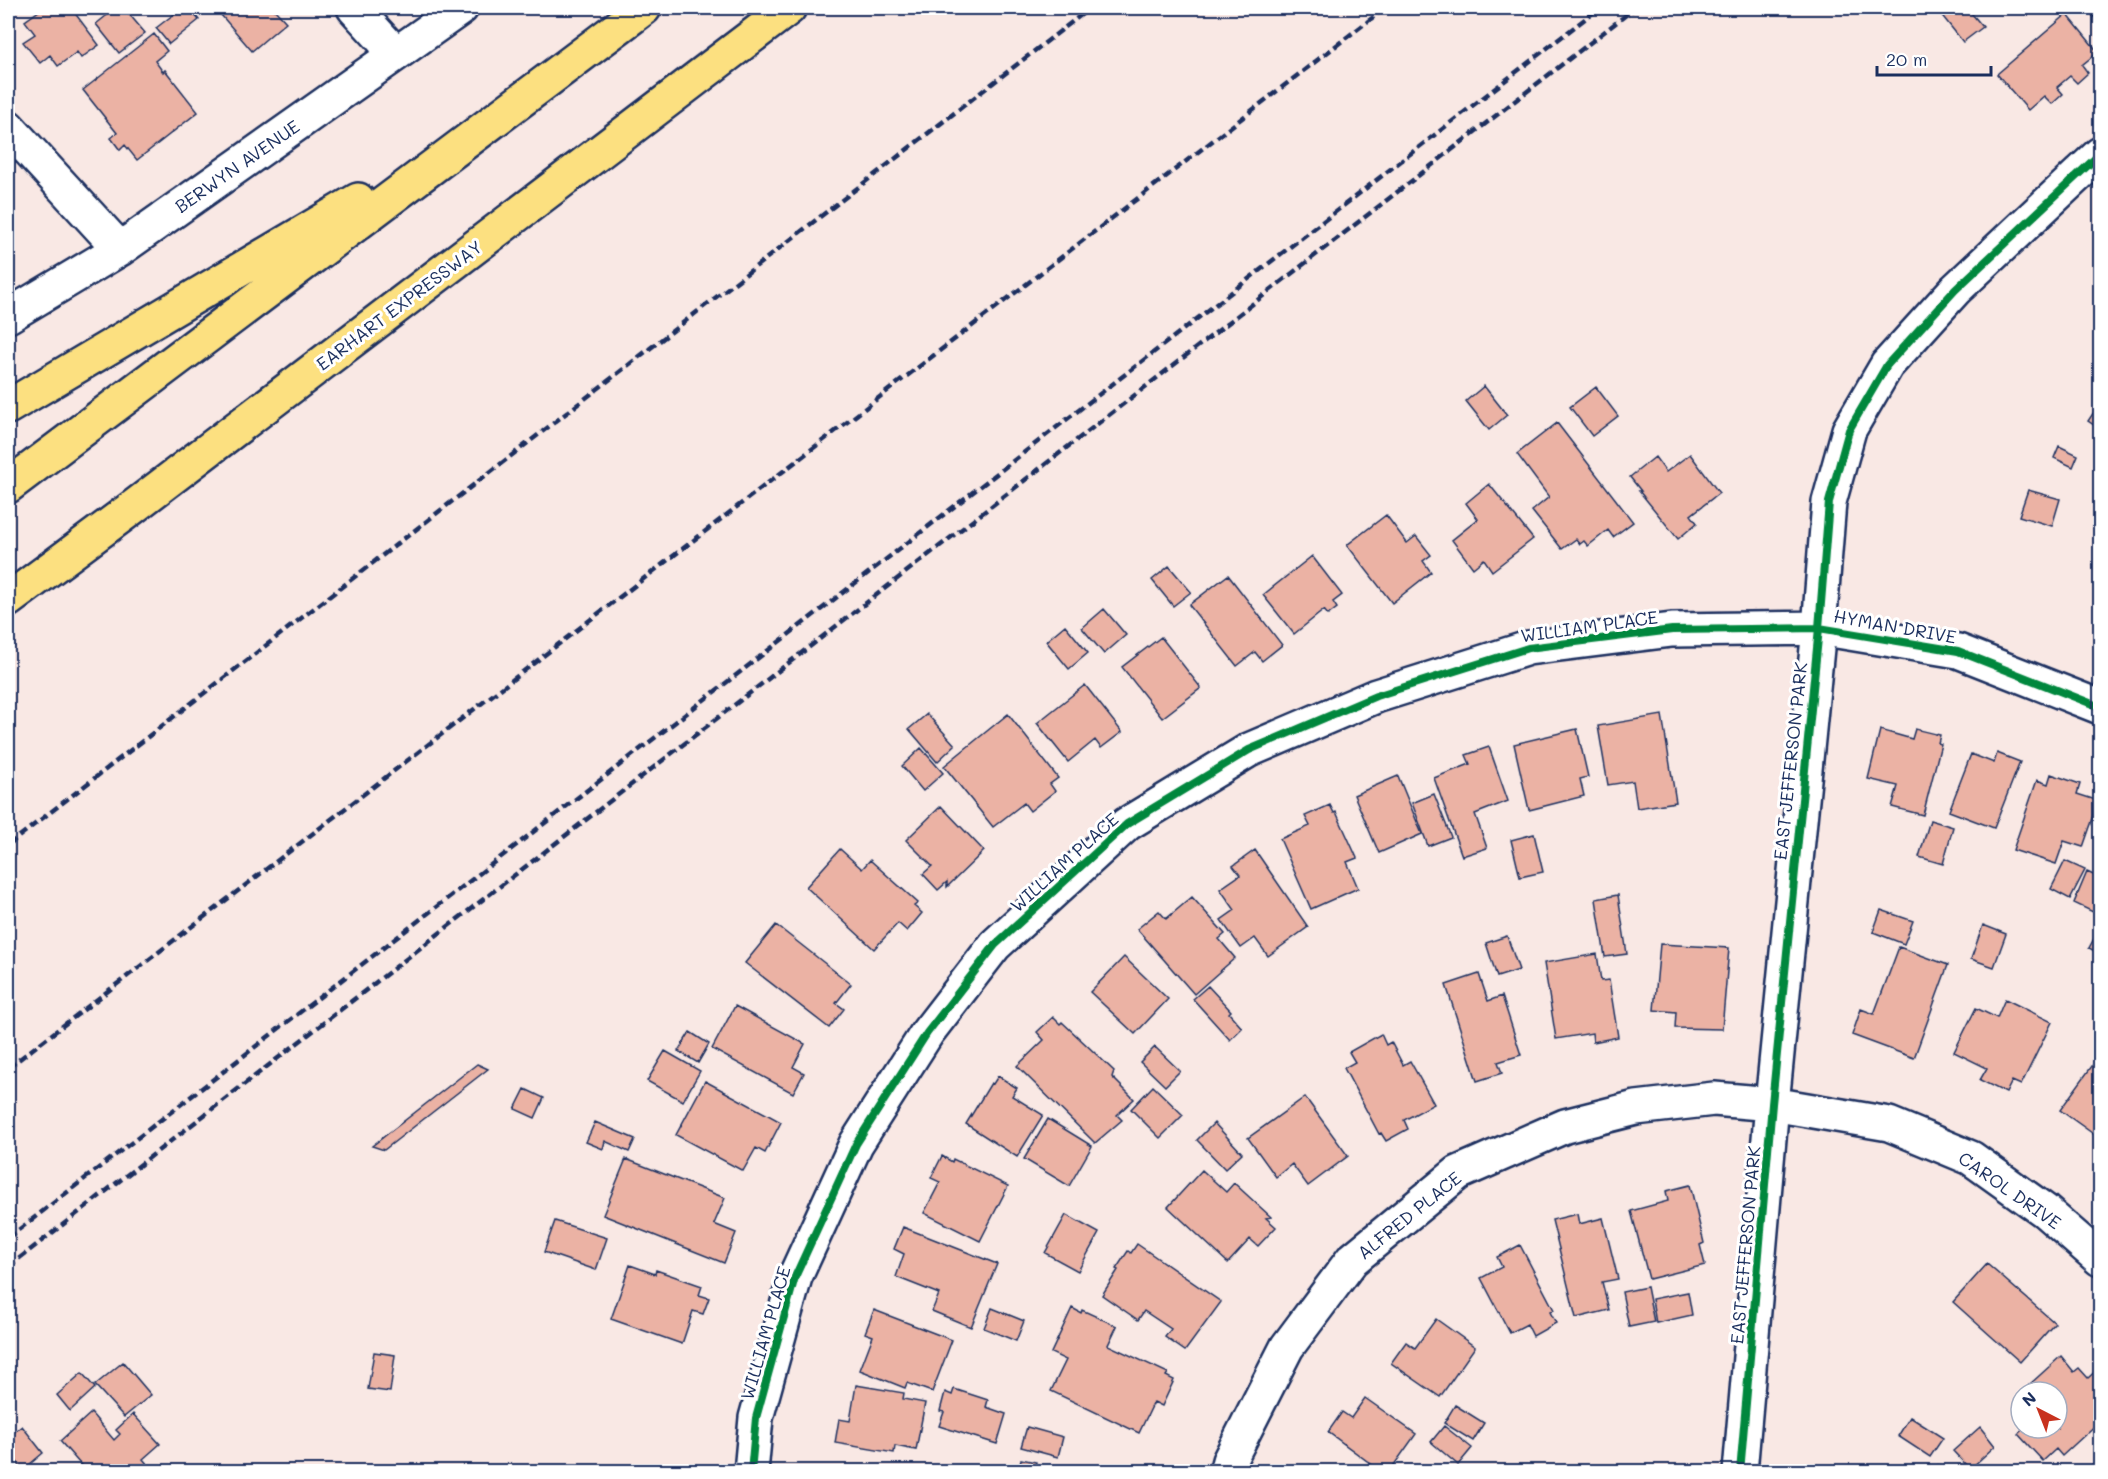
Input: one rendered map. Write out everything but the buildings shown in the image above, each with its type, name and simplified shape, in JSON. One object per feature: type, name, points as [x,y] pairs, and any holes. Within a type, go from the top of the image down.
[{"type":"highway","points":[[8,486],[644,8]]},
{"type":"highway","name":"EARHART EXPRESSWAY","points":[[8,600],[789,8]]},
{"type":"highway","points":[[8,407],[497,119]]},
{"type":"highway","points":[[8,617],[132,508]]},
{"type":"street","points":[[354,8],[396,54]]},
{"type":"street","name":"BERWYN AVENUE","points":[[8,316],[120,249],[462,8]]},
{"type":"street","points":[[8,127],[120,249]]},
{"type":"street","name":"EAST JEFFERSON PARK","points":[[1740,1472],[1829,502],[1849,430],[1887,365],[1955,290],[2100,154]]},
{"type":"street","name":"HYMAN DRIVE","points":[[1818,628],[1958,651],[2100,707]]},
{"type":"street","name":"WILLIAM PLACE","points":[[752,1472],[756,1418],[795,1277],[856,1144],[927,1034],[995,945],[1127,824],[1249,750],[1376,696],[1528,648],[1672,630],[1818,628]]},
{"type":"street","name":"ALFRED PLACE","points":[[1226,1472],[1229,1461],[1287,1347],[1352,1260],[1458,1173],[1565,1126],[1636,1108],[1714,1099],[1772,1104]]},
{"type":"street","name":"CAROL DRIVE","points":[[1772,1104],[1889,1124],[1971,1158],[2045,1211],[2100,1259]]},
{"type":"railway","points":[[8,845],[1090,8]]},
{"type":"railway","points":[[8,1068],[1385,8]]},
{"type":"railway","points":[[8,1238],[1599,8]]},
{"type":"railway","points":[[8,1267],[1635,8]]},
{"type":"cycle path","points":[[1740,1472],[1829,502],[1849,430],[1887,365],[1955,290],[2100,154]]},
{"type":"cycle path","points":[[751,1472],[756,1418],[795,1277],[856,1144],[927,1033],[995,945],[1127,824],[1249,750],[1376,696],[1528,648],[1672,630],[1819,628],[1958,651],[2100,707]]}]
